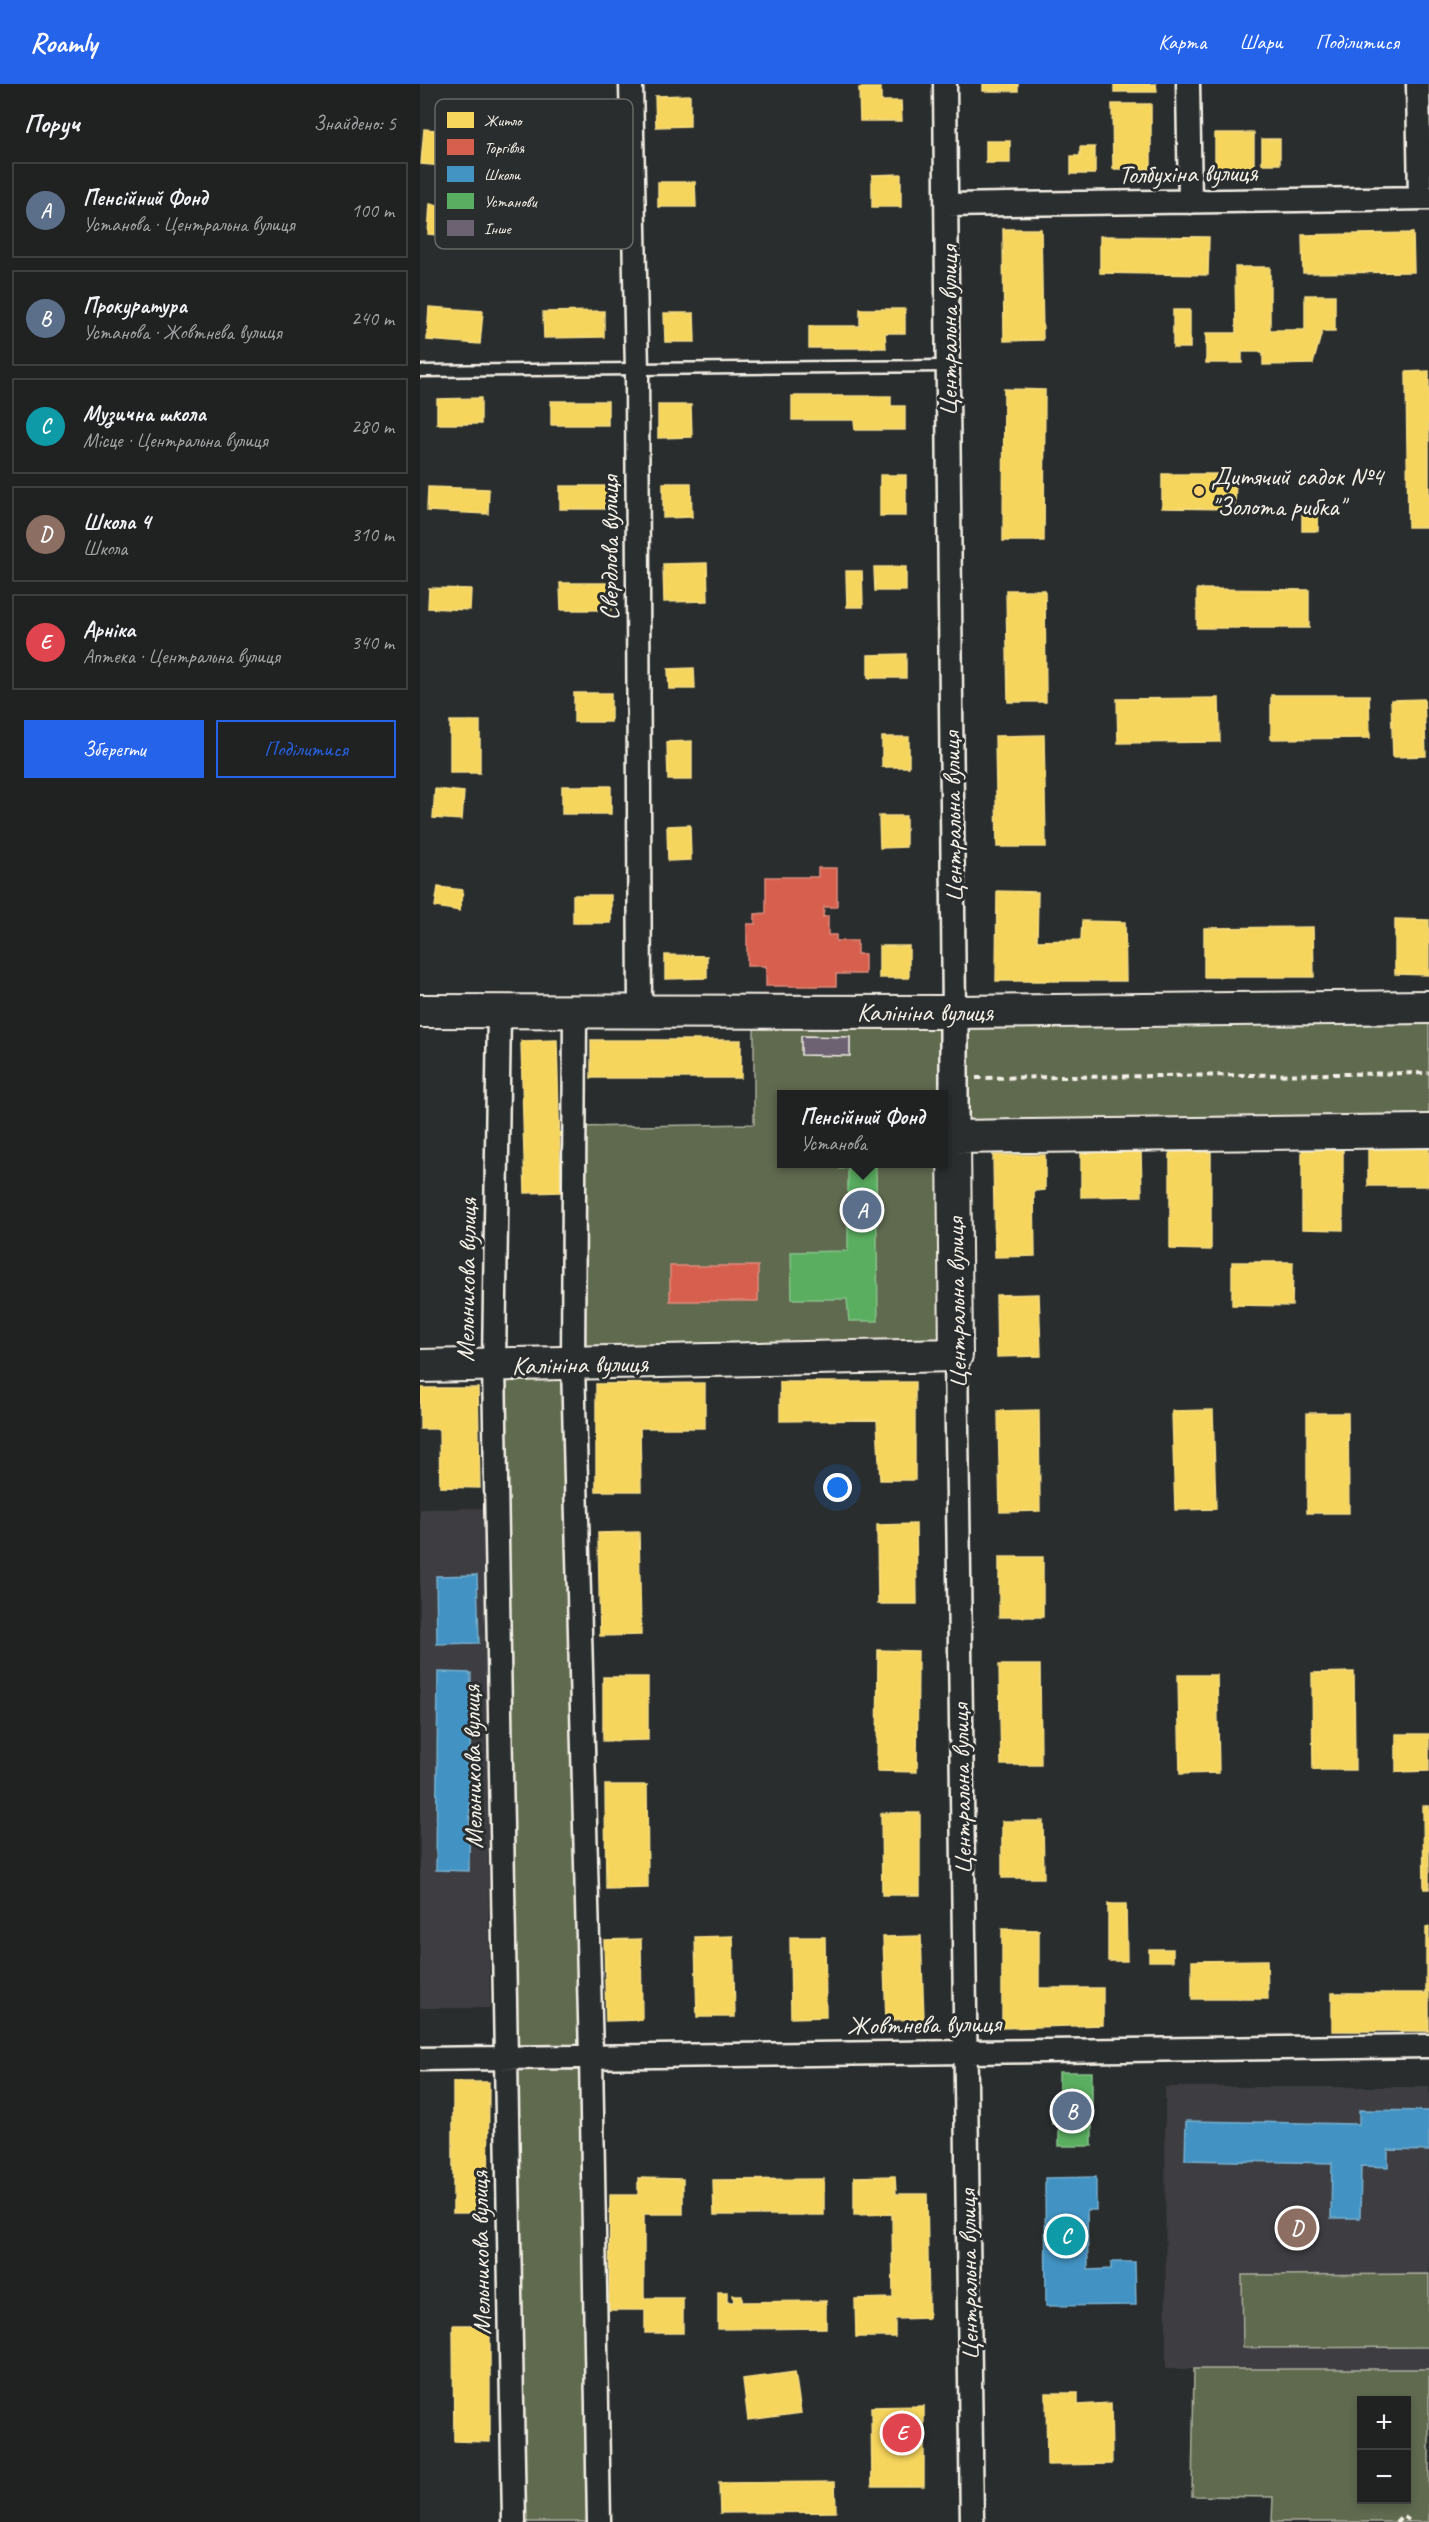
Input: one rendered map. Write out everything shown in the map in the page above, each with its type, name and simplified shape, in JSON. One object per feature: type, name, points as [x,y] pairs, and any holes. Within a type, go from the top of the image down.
[{"type":"main road","name":"Калініна вулиця","points":[[420,1011],[954,1012],[1429,1007]]},
{"type":"main road","points":[[954,1137],[1429,1131]]},
{"type":"main road","name":"Центральна вулиця","points":[[954,1137],[956,1355]]},
{"type":"main road","name":"Калініна вулиця","points":[[420,1366],[956,1355]]},
{"type":"street","name":"Свердлова вулиця","points":[[631,84],[631,99]]},
{"type":"street","name":"Центральна вулиця","points":[[945,84],[954,1137]]},
{"type":"street","points":[[1188,84],[1190,202]]},
{"type":"street","points":[[1418,84],[1425,198]]},
{"type":"street","name":"Свердлова вулиця","points":[[633,179],[637,370],[640,1012]]},
{"type":"street","name":"Толбухіна вулиця","points":[[947,205],[1425,198]]},
{"type":"street","name":"Мельникова вулиця","points":[[499,1011],[494,1365],[514,2522]]},
{"type":"street","points":[[575,1012],[573,1364],[591,2055],[599,2522]]},
{"type":"street","name":"Центральна вулиця","points":[[956,1355],[972,2522]]},
{"type":"street","name":"Жовтнева вулиця","points":[[420,2059],[1429,2046]]},
{"type":"lane","points":[[420,371],[948,366]]},
{"type":"path","points":[[954,1079],[1429,1073]]},
{"type":"path","points":[[1396,2522],[1402,2516],[1412,2522]]},
{"type":"shaded area","points":[[484,1508],[490,2008],[420,2008],[420,1509]]},
{"type":"shaded area","points":[[1165,2087],[1429,2087],[1429,2369],[1166,2369]]},
{"type":"green space","points":[[1429,1021],[1429,1117],[948,1123],[948,1090],[777,1090],[777,1168],[941,1168],[943,1345],[573,1352],[575,1127],[754,1124],[754,1024]]},
{"type":"green space","points":[[574,1376],[599,2522],[513,2522],[494,1378]]},
{"type":"green space","points":[[1429,2274],[1429,2347],[1243,2348],[1242,2275]]},
{"type":"green space","points":[[1194,2369],[1429,2369],[1429,2522],[1272,2522],[1273,2497],[1192,2496]]},
{"type":"building: Житло","points":[[983,84],[1018,84],[1018,91],[983,91]]},
{"type":"building: Житло","points":[[1114,84],[1156,84],[1157,92],[1114,92]]},
{"type":"building: Житло","points":[[859,88],[881,88],[881,101],[901,101],[902,121],[860,121]]},
{"type":"building: Житло","points":[[690,95],[690,126],[656,127],[655,96]]},
{"type":"building: Житло","points":[[1112,104],[1151,104],[1151,169],[1113,169]]},
{"type":"building: Житло","points":[[424,129],[435,130],[435,165],[421,164]]},
{"type":"building: Житло","points":[[1215,133],[1254,133],[1254,177],[1215,178]]},
{"type":"building: Житло","points":[[1262,139],[1280,139],[1280,164],[1262,164]]},
{"type":"building: Житло","points":[[986,141],[1010,141],[1010,163],[986,163]]},
{"type":"building: Житло","points":[[1080,147],[1095,147],[1095,174],[1071,174],[1071,156],[1080,156]]},
{"type":"building: Житло","points":[[901,174],[901,207],[872,207],[872,175]]},
{"type":"building: Житло","points":[[658,182],[695,182],[696,207],[658,207]]},
{"type":"building: Житло","points":[[430,204],[435,204],[435,235],[428,234]]},
{"type":"building: Житло","points":[[1003,229],[1041,229],[1043,340],[1004,341]]},
{"type":"building: Житло","points":[[1413,233],[1414,272],[1303,273],[1302,235]]},
{"type":"building: Житло","points":[[1100,236],[1209,237],[1208,275],[1100,273]]},
{"type":"building: Житло","points":[[1235,267],[1270,267],[1270,330],[1305,330],[1305,295],[1335,295],[1335,331],[1322,331],[1313,364],[1263,365],[1263,352],[1242,352],[1242,363],[1206,363],[1206,333],[1236,333]]},
{"type":"building: Житло","points":[[429,307],[483,311],[480,344],[427,340]]},
{"type":"building: Житло","points":[[860,309],[905,309],[905,333],[885,333],[886,348],[809,348],[809,326],[860,326]]},
{"type":"building: Житло","points":[[1173,310],[1190,310],[1190,348],[1173,348]]},
{"type":"building: Житло","points":[[604,311],[604,337],[544,338],[543,312]]},
{"type":"building: Житло","points":[[664,313],[694,313],[695,342],[665,342]]},
{"type":"building: Житло","points":[[1429,371],[1429,527],[1408,527],[1406,372]]},
{"type":"building: Житло","points":[[1004,389],[1045,390],[1044,541],[1003,541]]},
{"type":"building: Житло","points":[[792,396],[891,396],[891,406],[905,406],[905,430],[855,430],[854,420],[792,420]]},
{"type":"building: Житло","points":[[481,398],[481,424],[437,424],[437,399]]},
{"type":"building: Житло","points":[[551,401],[608,401],[608,425],[551,425]]},
{"type":"building: Житло","points":[[658,405],[691,405],[692,437],[658,438]]},
{"type":"building: Житло","name":"Дитячий садок №4 \"Золота рибка\"","points":[[1162,474],[1236,474],[1235,509],[1162,508]]},
{"type":"building: Житло","points":[[880,475],[906,475],[906,516],[880,516]]},
{"type":"building: Житло","points":[[663,483],[691,483],[692,517],[663,518]]},
{"type":"building: Житло","points":[[560,486],[611,486],[611,509],[560,509]]},
{"type":"building: Житло","points":[[428,487],[489,489],[488,514],[427,511]]},
{"type":"building: Житло","points":[[1302,507],[1318,507],[1318,531],[1302,531]]},
{"type":"building: Житло","points":[[707,563],[708,601],[664,602],[663,564]]},
{"type":"building: Житло","points":[[874,567],[906,567],[906,591],[875,591]]},
{"type":"building: Житло","points":[[846,571],[862,571],[863,607],[847,607]]},
{"type":"building: Житло","points":[[560,583],[611,583],[611,610],[561,610]]},
{"type":"building: Житло","points":[[429,588],[471,589],[470,610],[428,608]]},
{"type":"building: Житло","points":[[1197,589],[1309,590],[1309,628],[1197,628]]},
{"type":"building: Житло","points":[[1006,590],[1045,590],[1046,702],[1008,702]]},
{"type":"building: Житло","points":[[906,654],[906,678],[868,678],[868,655]]},
{"type":"building: Житло","points":[[694,668],[695,689],[669,689],[668,669]]},
{"type":"building: Житло","points":[[574,693],[611,693],[611,722],[574,722]]},
{"type":"building: Житло","points":[[1271,695],[1369,695],[1370,738],[1271,739]]},
{"type":"building: Житло","points":[[1219,698],[1220,742],[1118,743],[1117,699]]},
{"type":"building: Житло","points":[[1424,699],[1426,756],[1393,757],[1391,700]]},
{"type":"building: Житло","points":[[450,721],[480,721],[480,773],[450,773]]},
{"type":"building: Житло","points":[[1044,735],[1046,847],[997,847],[995,736]]},
{"type":"building: Житло","points":[[882,737],[909,737],[909,767],[882,767]]},
{"type":"building: Житло","points":[[692,741],[692,780],[668,780],[667,742]]},
{"type":"building: Житло","points":[[562,786],[611,786],[611,814],[562,814]]},
{"type":"building: Житло","points":[[435,789],[464,792],[462,820],[433,818]]},
{"type":"building: Житло","points":[[879,816],[906,816],[906,847],[880,848]]},
{"type":"building: Житло","points":[[690,825],[691,860],[668,861],[667,826]]},
{"type":"building: Житло","points":[[438,887],[463,890],[460,911],[435,907]]},
{"type":"building: Житло","points":[[997,891],[1038,892],[1037,941],[1081,940],[1082,921],[1125,922],[1126,981],[996,981]]},
{"type":"building: Житло","points":[[573,895],[611,895],[611,923],[573,923]]},
{"type":"building: Житло","points":[[1395,919],[1429,920],[1429,975],[1395,974]]},
{"type":"building: Житло","points":[[1313,927],[1314,977],[1204,977],[1204,928]]},
{"type":"building: Житло","points":[[879,946],[909,946],[909,978],[879,978]]},
{"type":"building: Житло","points":[[665,955],[707,956],[707,978],[665,979]]},
{"type":"building: Житло","points":[[557,1040],[561,1192],[525,1193],[521,1041]]},
{"type":"building: Житло","points":[[591,1040],[741,1040],[741,1078],[591,1078]]},
{"type":"building: Житло","points":[[1302,1148],[1343,1149],[1343,1230],[1302,1229]]},
{"type":"building: Житло","points":[[1368,1148],[1429,1148],[1429,1186],[1368,1186]]},
{"type":"building: Житло","points":[[1141,1150],[1142,1196],[1081,1197],[1081,1151]]},
{"type":"building: Житло","points":[[1170,1152],[1211,1152],[1211,1250],[1170,1249]]},
{"type":"building: Житло","points":[[993,1155],[1045,1155],[1045,1190],[1034,1191],[1035,1256],[995,1257]]},
{"type":"building: Житло","points":[[1232,1262],[1293,1262],[1292,1306],[1232,1305]]},
{"type":"building: Житло","points":[[1039,1294],[1041,1356],[997,1357],[996,1295]]},
{"type":"building: Житло","points":[[780,1382],[915,1382],[915,1480],[880,1480],[877,1420],[780,1421]]},
{"type":"building: Житло","points":[[705,1383],[705,1428],[640,1428],[641,1491],[596,1491],[596,1384]]},
{"type":"building: Житло","points":[[420,1388],[478,1388],[480,1488],[440,1487],[439,1429],[420,1429]]},
{"type":"building: Житло","points":[[1039,1410],[1040,1511],[1000,1512],[998,1411]]},
{"type":"building: Житло","points":[[1213,1410],[1216,1509],[1175,1510],[1172,1411]]},
{"type":"building: Житло","points":[[1307,1413],[1348,1413],[1349,1513],[1307,1513]]},
{"type":"building: Житло","points":[[916,1524],[917,1604],[878,1604],[877,1525]]},
{"type":"building: Житло","points":[[639,1532],[641,1635],[600,1636],[598,1533]]},
{"type":"building: Житло","points":[[999,1557],[1043,1557],[1043,1617],[999,1617]]},
{"type":"building: Житло","points":[[878,1650],[918,1651],[917,1772],[877,1771]]},
{"type":"building: Житло","points":[[999,1665],[1040,1665],[1041,1765],[1001,1765]]},
{"type":"building: Житло","points":[[1354,1672],[1355,1770],[1313,1770],[1312,1673]]},
{"type":"building: Житло","points":[[1178,1675],[1217,1675],[1219,1773],[1180,1774]]},
{"type":"building: Житло","points":[[603,1677],[648,1677],[648,1740],[603,1741]]},
{"type":"building: Житло","points":[[1396,1734],[1429,1734],[1429,1771],[1396,1772]]},
{"type":"building: Житло","points":[[605,1785],[647,1785],[648,1888],[606,1889]]},
{"type":"building: Житло","points":[[1423,1806],[1429,1806],[1429,1889],[1424,1889]]},
{"type":"building: Житло","points":[[881,1813],[920,1813],[920,1895],[882,1895]]},
{"type":"building: Житло","points":[[1002,1821],[1043,1821],[1044,1878],[1002,1878]]},
{"type":"building: Житло","points":[[1108,1904],[1126,1904],[1127,1961],[1108,1961]]},
{"type":"building: Житло","points":[[1426,1927],[1429,1927],[1429,2031],[1332,2031],[1332,1993],[1426,1993]]},
{"type":"building: Житло","points":[[1002,1929],[1039,1930],[1039,1988],[1103,1988],[1103,2025],[1002,2028]]},
{"type":"building: Житло","points":[[733,1936],[735,2017],[697,2017],[695,1937]]},
{"type":"building: Житло","points":[[921,1936],[924,2019],[886,2020],[883,1937]]},
{"type":"building: Житло","points":[[790,1937],[825,1937],[826,2017],[791,2018]]},
{"type":"building: Житло","points":[[641,1939],[642,2020],[606,2021],[604,1940]]},
{"type":"building: Житло","points":[[1149,1949],[1173,1949],[1173,1961],[1149,1961]]},
{"type":"building: Житло","points":[[1267,1960],[1268,1999],[1192,1999],[1192,1961]]},
{"type":"building: Житло","points":[[453,2082],[489,2082],[488,2213],[453,2213]]},
{"type":"building: Житло","points":[[895,2176],[896,2194],[927,2194],[929,2318],[895,2319],[895,2337],[856,2337],[855,2299],[893,2298],[892,2214],[854,2215],[854,2177]]},
{"type":"building: Житло","points":[[638,2178],[683,2179],[683,2214],[644,2214],[644,2298],[683,2298],[683,2333],[645,2333],[645,2310],[609,2310],[610,2195],[638,2195]]},
{"type":"building: Житло","points":[[824,2179],[824,2215],[714,2215],[713,2180]]},
{"type":"building: Житло","points":[[718,2292],[727,2292],[727,2302],[734,2302],[733,2295],[742,2295],[742,2302],[826,2301],[826,2328],[718,2329]]},
{"type":"building: Житло","points":[[453,2325],[490,2325],[490,2442],[454,2441]]},
{"type":"building: Житло","points":[[795,2372],[801,2413],[748,2420],[743,2379]]},
{"type":"building: Житло","points":[[1046,2393],[1078,2393],[1078,2405],[1111,2403],[1112,2464],[1047,2465]]},
{"type":"building: Житло","points":[[924,2406],[924,2486],[872,2486],[871,2407]]},
{"type":"building: Житло","points":[[835,2482],[836,2512],[720,2513],[719,2483]]},
{"type":"building: Торгівля","points":[[818,868],[837,868],[837,907],[824,907],[823,917],[828,916],[828,935],[836,935],[836,941],[857,941],[857,954],[865,954],[865,974],[836,974],[836,986],[766,986],[766,966],[747,966],[747,924],[755,924],[755,914],[766,913],[766,877],[818,877]]},
{"type":"building: Торгівля","points":[[670,1266],[758,1266],[758,1301],[670,1301]]},
{"type":"building: Школи","points":[[477,1575],[479,1643],[437,1644],[436,1576]]},
{"type":"building: Школи","points":[[438,1672],[471,1673],[469,1871],[436,1870]]},
{"type":"building: Школи","points":[[1359,2110],[1429,2111],[1429,2151],[1388,2150],[1388,2167],[1361,2166],[1360,2218],[1331,2218],[1332,2163],[1185,2160],[1186,2121],[1359,2124]]},
{"type":"building: Школи","points":[[1096,2177],[1096,2210],[1087,2210],[1088,2270],[1111,2269],[1111,2262],[1135,2262],[1136,2305],[1046,2306],[1045,2178]]},
{"type":"building: Установи","points":[[848,1168],[876,1168],[878,1321],[849,1321],[847,1299],[792,1299],[791,1252],[848,1251]]},
{"type":"building: Установи","points":[[1059,2072],[1092,2072],[1092,2146],[1059,2146],[1059,2124],[1052,2124],[1052,2098],[1059,2098]]},
{"type":"building: Інше","points":[[801,1036],[850,1037],[850,1056],[801,1055]]},
{"type":"place","name":"Дитячий садок №4 \"Золота рибка\"","points":[[1199,491]]},
{"type":"place","name":"Пенсійний Фонд","points":[[862,1210]]},
{"type":"place","name":"Прокуратура","points":[[1072,2111]]},
{"type":"place","name":"Школа 4","points":[[1297,2228]]},
{"type":"place","name":"Музична школа","points":[[1066,2236]]},
{"type":"place","name":"Арніка","points":[[902,2433]]}]
